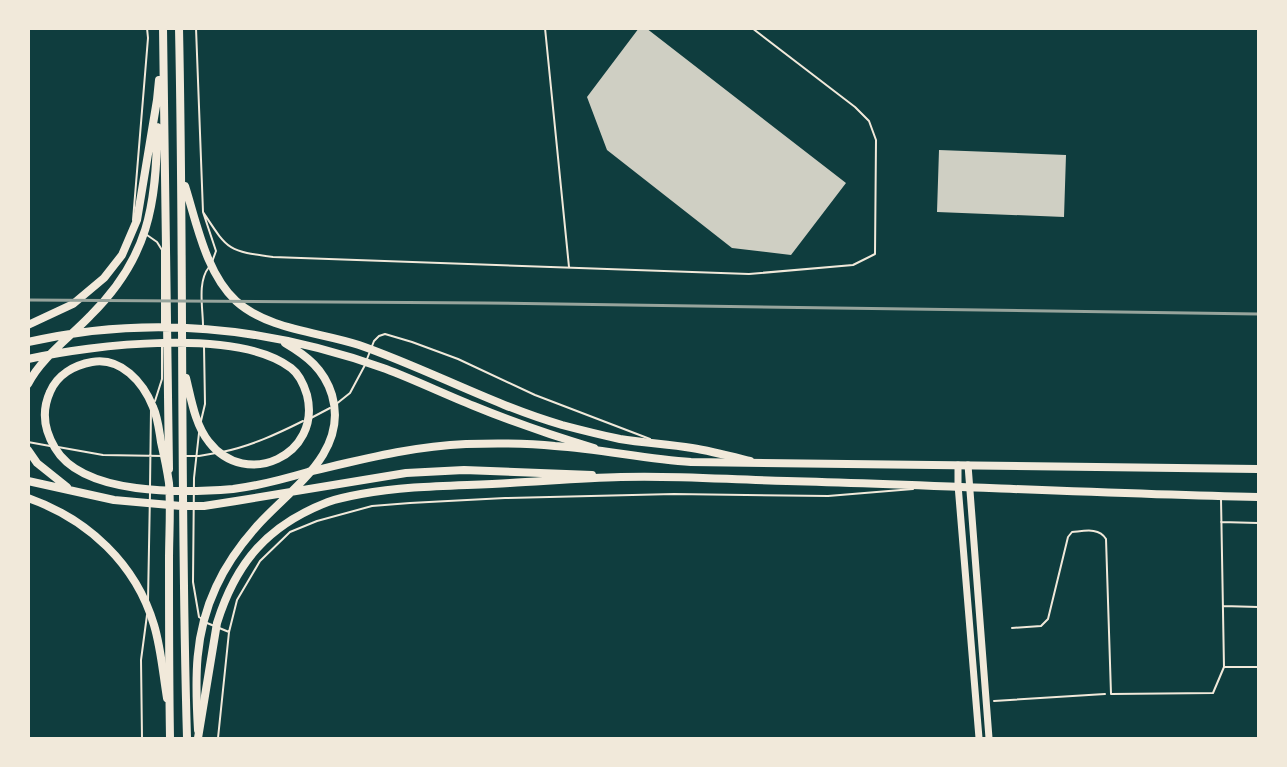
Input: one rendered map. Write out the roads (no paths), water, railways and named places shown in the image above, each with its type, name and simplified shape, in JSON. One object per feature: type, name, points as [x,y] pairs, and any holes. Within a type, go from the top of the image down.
[{"type":"main road","points":[[28,384],[38,369],[92,315],[122,279],[138,250],[150,220],[157,154],[163,28]]},
{"type":"main road","points":[[163,28],[170,738]]},
{"type":"main road","points":[[179,28],[182,177],[183,584],[187,738]]},
{"type":"main road","points":[[28,325],[72,304],[104,278],[122,255],[137,220],[158,100]]},
{"type":"main road","points":[[182,177],[213,268],[224,287],[249,311],[285,325],[341,339],[393,357],[538,417],[620,439],[692,448],[759,463]]},
{"type":"main road","points":[[28,342],[62,334],[107,328],[155,326],[236,331],[339,354],[387,370],[524,426],[616,454]]},
{"type":"main road","points":[[198,738],[195,676],[204,620],[216,587],[240,547],[316,465],[334,431],[333,399],[324,376],[309,358],[276,339]]},
{"type":"main road","points":[[28,359],[66,351],[181,342],[220,345],[258,352],[291,368],[303,383],[309,410],[306,429],[291,452],[283,457],[267,463],[247,464],[230,459],[215,449],[205,436],[183,369]]},
{"type":"main road","points":[[168,482],[155,410],[146,392],[134,377],[121,366],[106,361],[76,366],[61,376],[48,395],[44,416],[48,436],[65,462],[89,476],[108,483],[152,489],[232,489],[406,451],[463,444],[526,444],[691,462],[1258,469]]},
{"type":"main road","points":[[28,450],[37,463],[75,492]]},
{"type":"main road","points":[[958,465],[979,738]]},
{"type":"main road","points":[[968,465],[989,738]]},
{"type":"main road","points":[[28,481],[114,501],[181,506],[204,506],[384,476],[431,471],[485,470],[622,477],[958,485],[1133,494],[1258,497]]},
{"type":"main road","points":[[198,738],[217,623],[222,606],[237,573],[247,558],[276,530],[299,514],[333,500],[378,491],[622,477]]},
{"type":"main road","points":[[28,498],[47,504],[94,534],[118,556],[132,575],[155,627],[170,721]]},
{"type":"lane","points":[[142,738],[141,660],[150,591],[150,409],[162,380],[162,250],[157,242],[137,227],[133,215],[147,28]]},
{"type":"lane","points":[[196,28],[203,212],[216,250],[202,286],[203,330]]},
{"type":"lane","points":[[545,28],[569,268]]},
{"type":"lane","points":[[203,212],[224,244],[244,254],[273,257],[749,274],[853,266],[875,254],[876,140],[869,121],[855,107],[752,28]]},
{"type":"lane","points":[[28,442],[104,455],[197,456],[240,448],[267,439],[342,401],[356,384],[374,341],[385,334],[458,359],[535,395],[664,445]]},
{"type":"lane","points":[[204,341],[205,404],[197,438],[193,582],[199,617],[211,626],[229,632]]},
{"type":"lane","points":[[218,738],[229,632],[237,600],[260,561],[290,531],[317,521],[372,506],[505,498],[674,494],[828,496],[958,485]]},
{"type":"lane","points":[[1012,628],[1041,626],[1048,619],[1068,537],[1072,532],[1094,530],[1103,534],[1106,539],[1111,694],[1213,693],[1224,667],[1221,496]]},
{"type":"lane","points":[[1221,522],[1258,523]]},
{"type":"lane","points":[[1223,606],[1258,607]]},
{"type":"lane","points":[[1224,667],[1258,667]]},
{"type":"railway","points":[[28,300],[484,303],[1258,314]]}]
